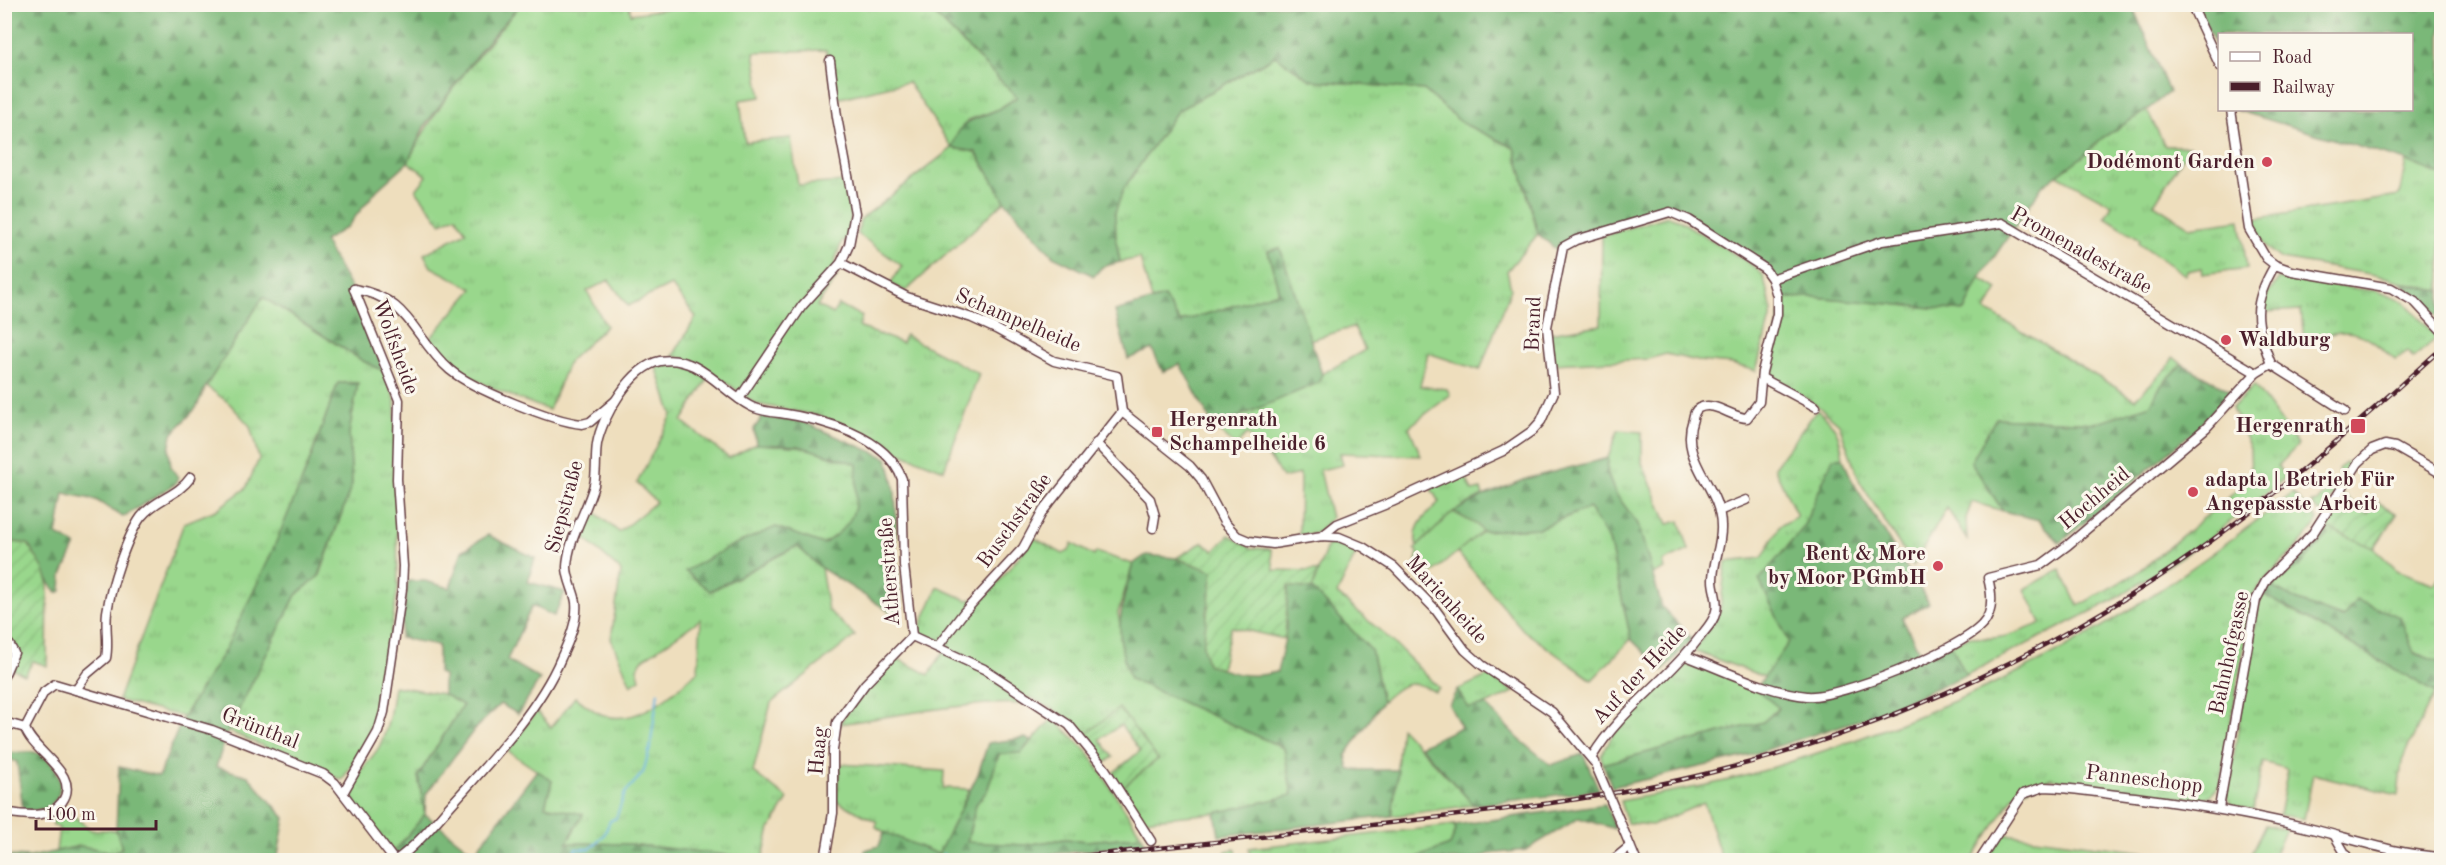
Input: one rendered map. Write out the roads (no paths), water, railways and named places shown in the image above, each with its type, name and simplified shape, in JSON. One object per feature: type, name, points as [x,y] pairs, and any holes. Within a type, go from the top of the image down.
[{"type":"street","points":[[2191,4],[2218,62]]},
{"type":"street","points":[[739,399],[802,306],[841,263],[849,245],[855,213],[837,117],[830,61]]},
{"type":"street","points":[[2230,111],[2249,229],[2259,249],[2275,265],[2292,271],[2391,288],[2415,302],[2442,331]]},
{"type":"street","name":"Brand","points":[[1322,536],[1337,524],[1392,502],[1503,451],[1532,431],[1550,405],[1554,392],[1548,327],[1563,247],[1576,240],[1670,213],[1748,256],[1764,267],[1772,279]]},
{"type":"street","name":"Promenadestraße","points":[[1772,279],[1882,241],[2002,223],[2256,373]]},
{"type":"street","name":"Schampelheide","points":[[841,263],[897,293],[980,322],[1054,361],[1117,376],[1122,412]]},
{"type":"street","points":[[2275,265],[2261,288],[2256,313],[2271,364],[2345,411]]},
{"type":"street","name":"Auf der Heide","points":[[1594,761],[1607,734],[1686,656],[1717,611],[1717,597],[1712,582],[1721,526],[1719,512],[1690,450],[1688,431],[1696,410],[1700,407],[1708,405],[1741,418],[1752,414],[1759,402],[1762,378],[1777,314],[1777,296],[1772,279]]},
{"type":"street","name":"Wolfsheide","points":[[343,793],[378,732],[384,712],[400,608],[403,566],[398,480],[399,400],[354,289],[374,294],[400,307],[438,359],[452,371],[486,392],[582,424],[590,422],[616,401]]},
{"type":"street","name":"Siepstraße","points":[[395,861],[418,841],[494,756],[543,690],[560,660],[575,618],[576,601],[567,566],[594,484],[602,429],[629,380],[644,367],[669,360],[692,365],[707,373],[739,399]]},
{"type":"street","name":"Hochheid","points":[[1686,656],[1781,691],[1808,697],[1839,693],[1927,659],[1982,626],[1988,617],[1991,591],[1988,578],[2041,565],[2068,545],[2206,428],[2256,373],[2271,364]]},
{"type":"street","points":[[1762,378],[1816,407]]},
{"type":"street","name":"Atherstraße","points":[[739,399],[763,411],[820,421],[871,443],[892,458],[902,479],[904,565],[912,636],[984,669],[1069,725],[1105,769],[1151,841]]},
{"type":"street","name":"Buschstraße","points":[[938,646],[964,612],[1023,548],[1043,511],[1122,412]]},
{"type":"street","name":"Marienheide","points":[[1122,412],[1190,466],[1201,479],[1224,522],[1237,536],[1249,541],[1273,544],[1322,536],[1339,537],[1363,547],[1394,567],[1435,609],[1465,650],[1482,666],[1552,712],[1594,761],[1636,861]]},
{"type":"street","points":[[1096,443],[1150,499],[1155,516],[1153,528]]},
{"type":"street","name":"Bahnhofgasse","points":[[2219,808],[2256,600],[2267,579],[2313,533],[2358,463],[2372,450],[2385,446],[2400,449],[2442,474]]},
{"type":"street","points":[[76,690],[87,674],[106,658],[109,644],[107,614],[110,597],[124,555],[141,518],[155,503],[185,486],[190,477]]},
{"type":"street","points":[[1719,512],[1746,500]]},
{"type":"street","name":"Haag","points":[[825,861],[833,813],[833,750],[837,722],[865,684],[912,636]]},
{"type":"street","points":[[4,643],[9,644],[14,653],[4,676]]},
{"type":"street","name":"Grünthal","points":[[25,728],[49,686],[55,684],[212,730],[323,774],[343,793],[395,861]]},
{"type":"street","points":[[4,722],[25,728],[33,745],[56,765],[64,776],[67,788],[65,799],[52,812],[26,815],[4,812]]},
{"type":"street","name":"Panneschopp","points":[[1980,861],[2024,794],[2037,788],[2058,787],[2219,808],[2318,830],[2336,838],[2356,839],[2424,856],[2442,857]]},
{"type":"street","points":[[2336,838],[2349,861]]},
{"type":"street","points":[[1613,861],[1630,846]]},
{"type":"waterway","points":[[575,855],[575,849],[590,849],[604,835],[610,821],[616,818],[625,793],[643,773],[650,748],[658,692]]},
{"type":"railway","points":[[1043,860],[1415,820],[1586,798],[1713,772],[1822,741],[1875,722],[2030,652],[2080,625],[2171,569],[2291,479],[2442,348]]},
{"type":"place","name":"Dodémont Garden","points":[[2267,162]]},
{"type":"place","name":"Waldburg","points":[[2226,340]]},
{"type":"place","name":"Hergenrath","points":[[2358,426]]},
{"type":"place","name":"Hergenrath Schampelheide 6","points":[[1157,432]]},
{"type":"place","name":"adapta | Betrieb Für Angepasste Arbeit","points":[[2193,492]]},
{"type":"place","name":"Rent & More by Moor PGmbH","points":[[1938,566]]}]
